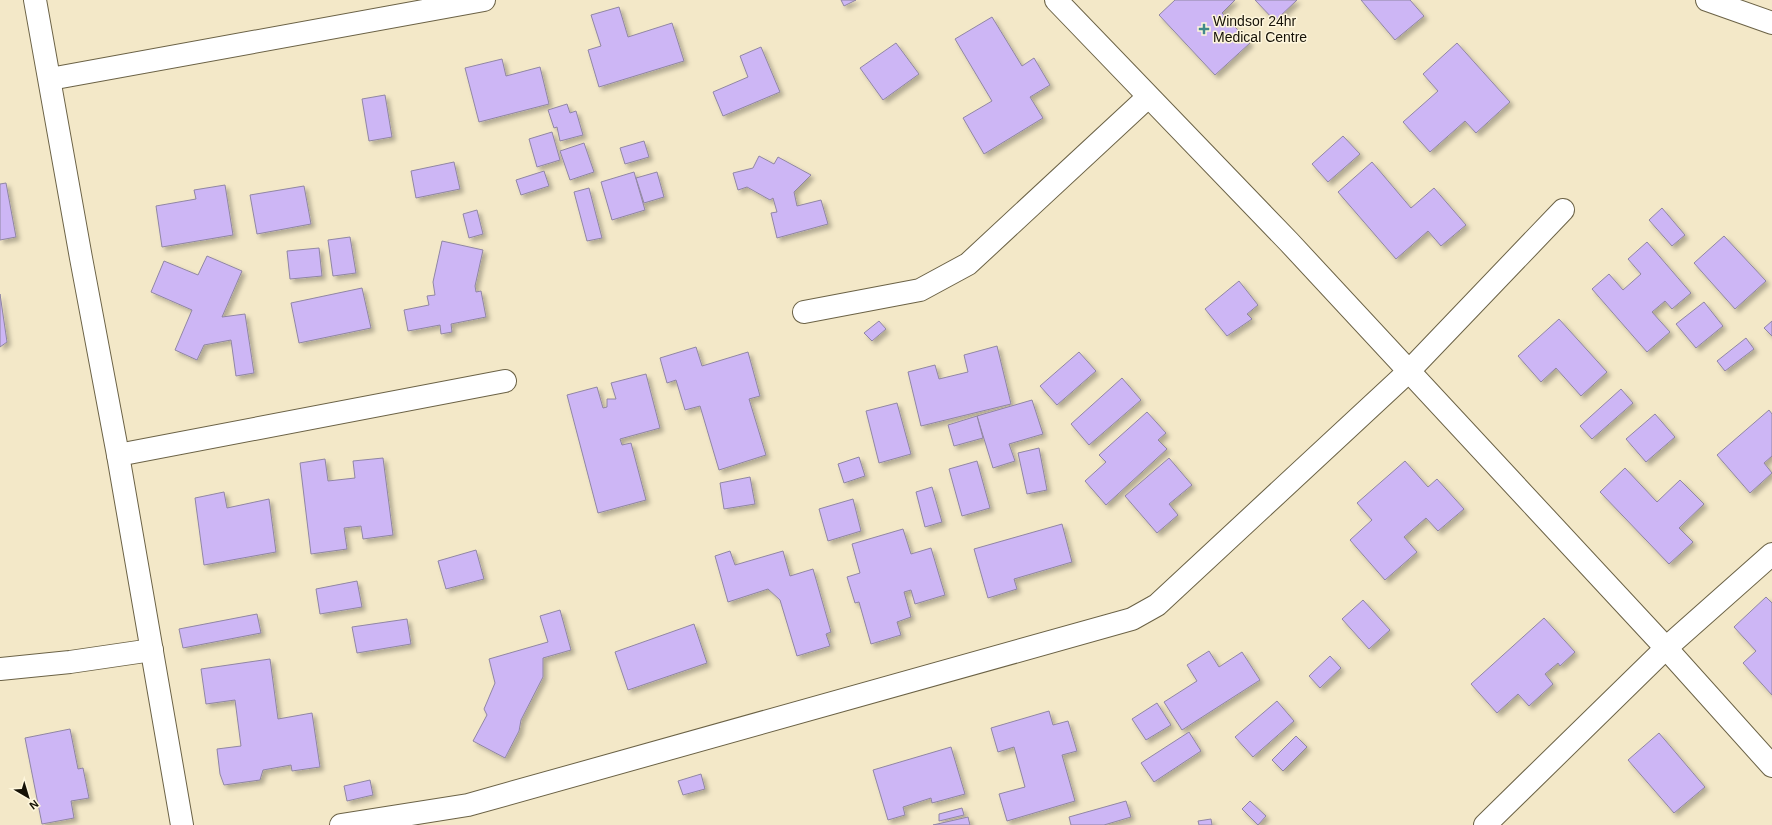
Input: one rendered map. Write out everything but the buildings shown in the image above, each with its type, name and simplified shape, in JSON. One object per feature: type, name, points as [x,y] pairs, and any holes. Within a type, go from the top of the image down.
[{"type":"street","points":[[35,0],[118,455],[182,825]]},
{"type":"street","points":[[50,79],[484,0]]},
{"type":"street","points":[[1056,0],[1289,242],[1408,372],[1666,648],[1772,766]]},
{"type":"street","points":[[1707,0],[1772,23]]},
{"type":"street","points":[[804,312],[920,290],[968,264],[1148,97]]},
{"type":"street","points":[[341,825],[468,805],[1132,619],[1157,605],[1408,372],[1563,210]]},
{"type":"street","points":[[118,455],[505,381]]},
{"type":"street","points":[[1485,825],[1666,648],[1772,554]]},
{"type":"street","points":[[0,669],[70,662],[152,650]]},
{"type":"place","name":"Windsor 24hr Medical Centre","points":[[1204,29]]}]
